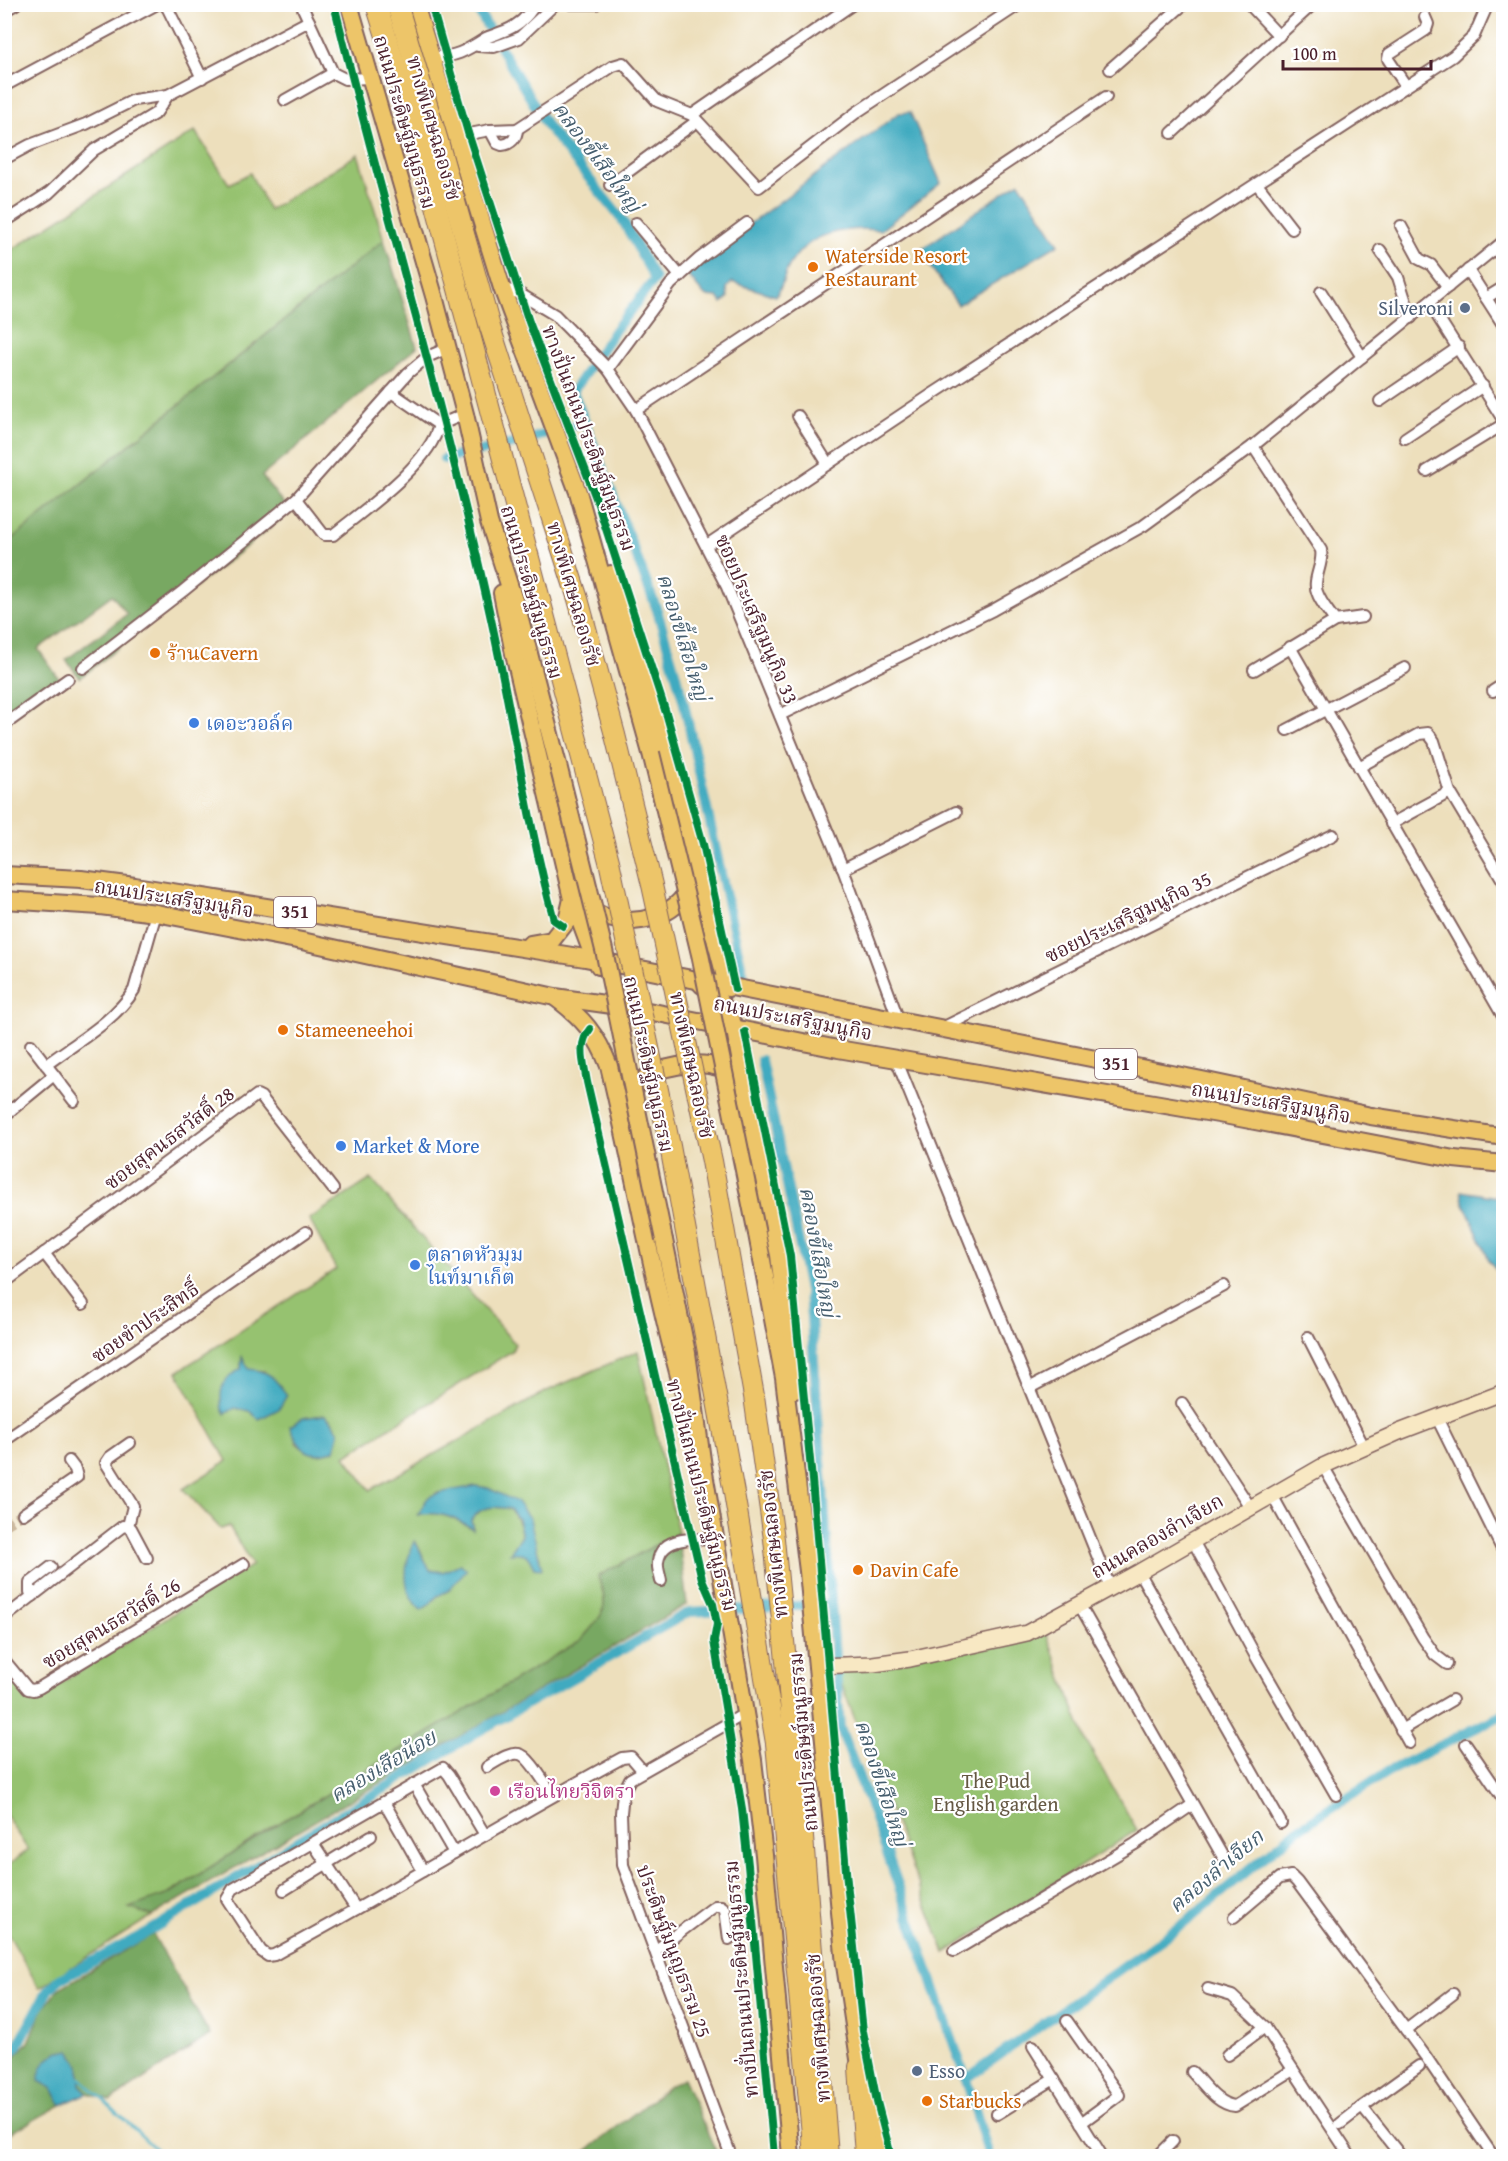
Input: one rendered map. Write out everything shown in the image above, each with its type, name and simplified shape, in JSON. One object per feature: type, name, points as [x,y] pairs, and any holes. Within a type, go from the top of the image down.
[{"type":"highway","name":"ทางพิเศษฉลองรัช","points":[[376,4],[420,145],[609,861],[670,1146],[718,1402],[776,1743],[814,2157]]},
{"type":"highway","name":"ทางพิเศษฉลองรัช","points":[[398,4],[490,327],[571,577],[609,713],[652,885],[712,1161],[754,1396],[772,1529],[802,1824],[828,2157]]},
{"type":"highway","points":[[859,2067],[866,2157]]},
{"type":"main road","name":"ถนนประดิษฐ์มนูธรรม","points":[[349,4],[448,348],[489,522],[520,619],[558,765],[606,960],[664,1240],[691,1374],[703,1467],[746,1713],[764,1855],[791,2157]]},
{"type":"main road","name":"ถนนประดิษฐ์มนูธรรม","points":[[415,4],[502,288],[578,492],[651,753],[700,954],[784,1378],[811,1606],[829,1666],[844,1954],[859,2067],[879,2157]]},
{"type":"main road","points":[[578,492],[624,605],[660,729],[728,988]]},
{"type":"main road","points":[[489,522],[514,654],[570,891],[597,961],[620,997],[633,1008]]},
{"type":"main road","points":[[570,891],[598,914],[613,919],[652,918],[669,911],[681,900],[689,887],[692,873],[691,849]]},
{"type":"main road","name":"ถนนประเสริฐมนูกิจ","points":[[4,875],[81,879],[135,886],[511,945],[1202,1080],[1371,1116],[1503,1137]]},
{"type":"main road","points":[[511,945],[552,940],[567,921],[570,891]]},
{"type":"main road","name":"ถนนประเสริฐมนูกิจ","points":[[4,900],[89,905],[156,913],[302,941],[555,997],[633,1008],[735,1030],[1224,1115],[1454,1159],[1503,1164]]},
{"type":"main road","points":[[696,980],[721,1002],[730,1015],[735,1030],[779,1255],[795,1378],[796,1479]]},
{"type":"main road","points":[[555,997],[584,1021],[601,1046],[609,1066],[674,1361],[703,1467]]},
{"type":"main road","points":[[622,1120],[628,1099],[640,1082],[658,1071],[680,1066],[721,1067],[733,1073],[746,1090]]},
{"type":"street","points":[[4,10],[15,4]]},
{"type":"street","points":[[4,86],[157,4]]},
{"type":"street","points":[[164,4],[202,78]]},
{"type":"street","points":[[301,4],[333,74],[345,79],[370,78]]},
{"type":"street","points":[[496,40],[520,22],[535,4]]},
{"type":"street","points":[[430,57],[447,57],[496,40],[524,34],[555,4]]},
{"type":"street","points":[[571,4],[596,4]]},
{"type":"street","points":[[610,185],[694,118],[853,4]]},
{"type":"street","points":[[454,137],[490,130],[517,129],[613,66],[623,63],[657,101],[694,118],[759,187],[857,112],[1020,4]]},
{"type":"street","points":[[1110,69],[1184,4]]},
{"type":"street","points":[[1249,4],[1279,36]]},
{"type":"street","points":[[1172,133],[1313,4]]},
{"type":"street","points":[[707,545],[1453,56],[1474,36],[1488,4]]},
{"type":"street","points":[[1406,86],[1388,59],[1389,54],[1426,30],[1428,24],[1425,17]]},
{"type":"street","points":[[4,159],[30,145],[86,124],[134,99],[168,95],[309,21]]},
{"type":"street","points":[[285,100],[333,74]]},
{"type":"street","points":[[4,222],[50,193],[94,150],[156,113],[168,95]]},
{"type":"street","points":[[636,410],[1106,97]]},
{"type":"street","points":[[490,130],[497,143],[502,145],[512,141],[517,135],[517,129]]},
{"type":"street","points":[[1257,184],[1292,229]]},
{"type":"street","points":[[636,223],[680,276]]},
{"type":"street","points":[[608,369],[671,284],[700,258],[747,223]]},
{"type":"street","points":[[1401,226],[1419,259],[1431,265],[1448,287]]},
{"type":"street","points":[[780,715],[993,610],[1143,526],[1253,446],[1503,242]]},
{"type":"street","points":[[1380,250],[1398,277],[1411,318]]},
{"type":"street","points":[[1468,270],[1503,326]]},
{"type":"street","name":"ซอยประเสริฐมนูกิจ 33","points":[[502,288],[520,294],[555,315],[608,369],[636,410],[727,586],[843,869],[899,1021]]},
{"type":"street","points":[[1486,298],[1503,288]]},
{"type":"street","points":[[1321,292],[1362,357]]},
{"type":"street","points":[[1427,471],[1503,422],[1483,386],[1429,303]]},
{"type":"street","points":[[84,668],[183,591],[296,498],[419,363],[448,348]]},
{"type":"street","points":[[1380,401],[1459,348]]},
{"type":"street","points":[[1405,438],[1483,386]]},
{"type":"street","points":[[391,392],[439,425]]},
{"type":"street","points":[[439,425],[465,414]]},
{"type":"street","points":[[798,416],[828,464]]},
{"type":"street","points":[[296,498],[324,535],[333,535],[410,471],[436,437],[439,425]]},
{"type":"street","points":[[1253,446],[1321,550],[1323,558],[1316,585],[1317,593],[1335,621]]},
{"type":"street","points":[[1254,670],[1335,621],[1363,617]]},
{"type":"street","points":[[1290,647],[1503,1018]]},
{"type":"street","points":[[1287,730],[1405,668]]},
{"type":"street","points":[[4,726],[68,679]]},
{"type":"street","points":[[1493,691],[1503,684]]},
{"type":"street","points":[[1359,767],[1419,734],[1428,733],[1434,741],[1450,792],[1503,882]]},
{"type":"street","points":[[1391,824],[1450,792]]},
{"type":"street","points":[[843,869],[956,812]]},
{"type":"street","name":"ซอยประเสริฐมนูกิจ 35","points":[[939,1030],[1333,835]]},
{"type":"street","points":[[46,1065],[116,1013],[128,1000],[134,990],[156,913]]},
{"type":"street","points":[[31,1046],[74,1101]]},
{"type":"street","points":[[896,1059],[928,1142],[1031,1387],[1110,1587]]},
{"type":"street","points":[[4,1116],[54,1076]]},
{"type":"street","name":"ซอยสุคนธสวัสดิ์ 28","points":[[4,1283],[257,1095],[261,1096],[333,1189]]},
{"type":"street","name":"ซอยขำประสิทธิ์","points":[[4,1442],[306,1232]]},
{"type":"street","points":[[44,1253],[83,1304]]},
{"type":"street","points":[[1031,1387],[1224,1286]]},
{"type":"street","points":[[1308,1337],[1364,1447]]},
{"type":"street","name":"ถนนคลองลำเจียก","points":[[829,1666],[910,1659],[1018,1635],[1043,1625],[1323,1466],[1364,1447],[1503,1392]]},
{"type":"street","points":[[1182,1403],[1250,1507]]},
{"type":"street","points":[[1437,1418],[1503,1553]]},
{"type":"street","points":[[128,1526],[132,1506],[106,1463],[110,1457],[130,1443]]},
{"type":"street","points":[[23,1514],[77,1477],[69,1461]]},
{"type":"street","points":[[1323,1466],[1423,1638],[1435,1655],[1447,1664]]},
{"type":"street","points":[[1272,1495],[1409,1743]]},
{"type":"street","points":[[4,1618],[123,1526],[128,1526]]},
{"type":"street","points":[[128,1526],[135,1533],[147,1558]]},
{"type":"street","points":[[661,1581],[659,1557],[670,1543],[686,1539],[716,1541]]},
{"type":"street","points":[[1193,1541],[1336,1796]]},
{"type":"street","name":"ซอยสุคนธสวัสดิ์ 26","points":[[4,1660],[28,1689],[39,1688],[244,1564]]},
{"type":"street","points":[[33,1596],[30,1592],[30,1583],[51,1567]]},
{"type":"street","points":[[1139,1572],[1281,1823]]},
{"type":"street","points":[[1079,1604],[1223,1857]]},
{"type":"street","points":[[1401,1730],[1452,1700]]},
{"type":"street","name":"ประดิษฐ์มนูญธรรม 25","points":[[731,2157],[656,1950],[622,1865],[621,1847],[623,1793],[630,1779],[746,1713]]},
{"type":"street","points":[[1466,1744],[1503,1800]]},
{"type":"street","points":[[487,1767],[509,1755],[518,1754],[526,1757],[553,1795]]},
{"type":"street","points":[[485,1835],[443,1768],[233,1889],[227,1899],[261,1951],[267,1956],[274,1955],[622,1758],[631,1757],[643,1771]]},
{"type":"street","points":[[414,1784],[454,1853]]},
{"type":"street","points":[[384,1802],[423,1871]]},
{"type":"street","points":[[954,1951],[1136,1844],[1192,1805]]},
{"type":"street","points":[[284,1890],[371,1836]]},
{"type":"street","points":[[313,1843],[356,1909]]},
{"type":"street","points":[[1234,1917],[1280,1878],[1291,1876],[1406,2030],[1493,2157]]},
{"type":"street","points":[[656,1950],[714,1906],[721,1906],[725,1909],[729,1939]]},
{"type":"street","points":[[1209,1989],[1232,1996],[1265,2027],[1350,2157]]},
{"type":"street","points":[[1406,2030],[1453,1994]]},
{"type":"street","points":[[1067,2021],[1119,2095],[1081,2123]]},
{"type":"street","points":[[1227,2055],[1265,2027]]},
{"type":"street","points":[[1033,2046],[1102,2157]]},
{"type":"street","points":[[1340,2124],[1419,2066]]},
{"type":"street","points":[[1192,2072],[1218,2099],[1227,2105],[1235,2106],[1293,2070]]},
{"type":"street","points":[[998,2114],[1054,2079]]},
{"type":"street","points":[[1362,2107],[1401,2157]]},
{"type":"street","points":[[1158,2157],[1173,2141]]},
{"type":"green space","points":[[195,131],[229,184],[250,173],[269,210],[358,154],[384,240],[5,545],[5,254]]},
{"type":"green space","points":[[384,240],[417,347],[262,476],[290,512],[80,678],[66,660],[127,614],[112,595],[38,649],[60,680],[5,721],[5,545]]},
{"type":"green space","points":[[371,1179],[515,1344],[512,1351],[345,1456],[370,1490],[547,1391],[638,1351],[678,1533],[598,1576],[604,1597],[603,1611],[581,1640],[273,1827],[169,1894],[130,1908],[152,1916],[39,1988],[5,1928],[5,1868],[28,1850],[5,1814],[4,1669],[30,1702],[252,1565],[229,1526],[221,1529],[183,1489],[227,1461],[177,1372],[336,1269],[309,1219]],"holes":[[[242,1358],[249,1370],[264,1371],[249,1411],[235,1408]],[[325,1415],[332,1421],[339,1432],[335,1450],[314,1454],[296,1443],[303,1418]],[[476,1486],[488,1488],[530,1519],[540,1558],[534,1568],[528,1555],[522,1552],[520,1529],[510,1509],[493,1507],[484,1509],[471,1520],[473,1529],[447,1516],[418,1514],[436,1493],[459,1491]],[[416,1542],[430,1570],[443,1572],[460,1564],[448,1591],[437,1596],[429,1605]]]},
{"type":"green space","points":[[678,1533],[687,1604],[152,1916],[129,1908],[169,1894],[273,1827],[581,1640],[603,1611],[604,1597],[598,1576]]},
{"type":"green space","name":"The Pud English garden","points":[[1043,1625],[1086,1741],[1137,1830],[945,1953],[836,1670]]},
{"type":"green space","points":[[153,1934],[210,2035],[110,2101],[88,2093],[80,2085],[80,2066],[39,2081],[52,2088],[61,2105],[5,2136],[5,2066],[29,2042],[43,2008],[58,1989]]},
{"type":"green space","points":[[683,2078],[718,2156],[580,2156],[669,2086]]},
{"type":"water","points":[[910,112],[941,183],[881,230],[840,231],[815,240],[795,257],[776,296],[732,282],[727,288],[728,298],[722,303],[718,297],[705,296],[685,272],[899,113]]},
{"type":"water","points":[[1019,182],[1059,244],[958,305],[919,251]]},
{"type":"water","points":[[1461,1191],[1503,1198],[1503,1279],[1489,1260],[1463,1201]]},
{"type":"water","points":[[242,1357],[249,1369],[272,1377],[287,1395],[279,1409],[259,1419],[249,1411],[235,1408],[225,1414],[222,1407],[223,1385],[228,1378],[241,1369]]},
{"type":"water","points":[[325,1415],[339,1432],[335,1450],[318,1454],[306,1451],[297,1441],[290,1426],[303,1418]]},
{"type":"water","points":[[475,1486],[488,1488],[517,1502],[530,1519],[542,1569],[534,1568],[525,1554],[510,1553],[522,1536],[518,1519],[510,1509],[493,1507],[484,1509],[471,1520],[473,1529],[447,1516],[418,1515],[431,1496]]},
{"type":"water","points":[[415,1541],[430,1570],[443,1572],[460,1564],[467,1569],[448,1591],[437,1596],[421,1610],[410,1595],[406,1577],[408,1559]]},
{"type":"water","points":[[59,2051],[70,2051],[80,2066],[80,2085],[88,2093],[61,2105],[52,2088],[39,2081],[42,2067]]},
{"type":"waterway","name":"คลองขี้เสือใหญ่","points":[[474,4],[547,126],[623,221],[655,279],[615,330],[573,391],[657,610],[683,699],[743,974]]},
{"type":"waterway","points":[[444,459],[517,443],[585,422]]},
{"type":"waterway","name":"คลองขี้เสือใหญ่","points":[[761,1060],[809,1290],[840,1728],[874,1816],[966,2079],[989,2156]]},
{"type":"waterway","name":"คลองเสือน้อย","points":[[4,2057],[17,2047],[48,1990],[60,1979],[146,1933],[474,1734],[689,1612],[831,1604]]},
{"type":"waterway","name":"คลองลำเจียก","points":[[966,2079],[1186,1922],[1297,1830],[1387,1772],[1504,1714]]},
{"type":"waterway","points":[[80,2078],[163,2156]]},
{"type":"tunnel","points":[[4,1526],[23,1514]]},
{"type":"cycle path","points":[[334,4],[455,465],[499,657],[544,883],[554,920],[563,926]]},
{"type":"cycle path","name":"ทางปั่นถนนประดิษฐ์มนูธรรม","points":[[431,4],[468,133],[529,322],[596,498],[667,716],[703,844],[735,989]]},
{"type":"cycle path","name":"ทางปั่นถนนประดิษฐ์มนูธรรม","points":[[590,1029],[583,1048],[587,1082],[702,1579],[713,1604],[717,1624],[714,1641],[742,1809],[774,2156]]},
{"type":"cycle path","points":[[745,1032],[790,1256],[847,1882],[863,2031],[877,2102],[891,2156]]},
{"type":"place","name":"Waterside Resort Restaurant","points":[[813,267]]},
{"type":"place","name":"Silveroni","points":[[1465,308]]},
{"type":"place","name":"ร้านCavern","points":[[155,653]]},
{"type":"place","name":"เดอะวอล์ค","points":[[194,723]]},
{"type":"place","name":"Stameeneehoi","points":[[283,1030]]},
{"type":"place","name":"Market & More","points":[[341,1146]]},
{"type":"place","name":"ตลาดหัวมุม ไนท์มาเก็ต","points":[[415,1265]]},
{"type":"place","name":"Davin Cafe","points":[[858,1570]]},
{"type":"place","name":"เรือนไทยวิจิตรา","points":[[495,1791]]},
{"type":"place","name":"Esso","points":[[917,2071]]},
{"type":"place","name":"Starbucks","points":[[927,2101]]}]
